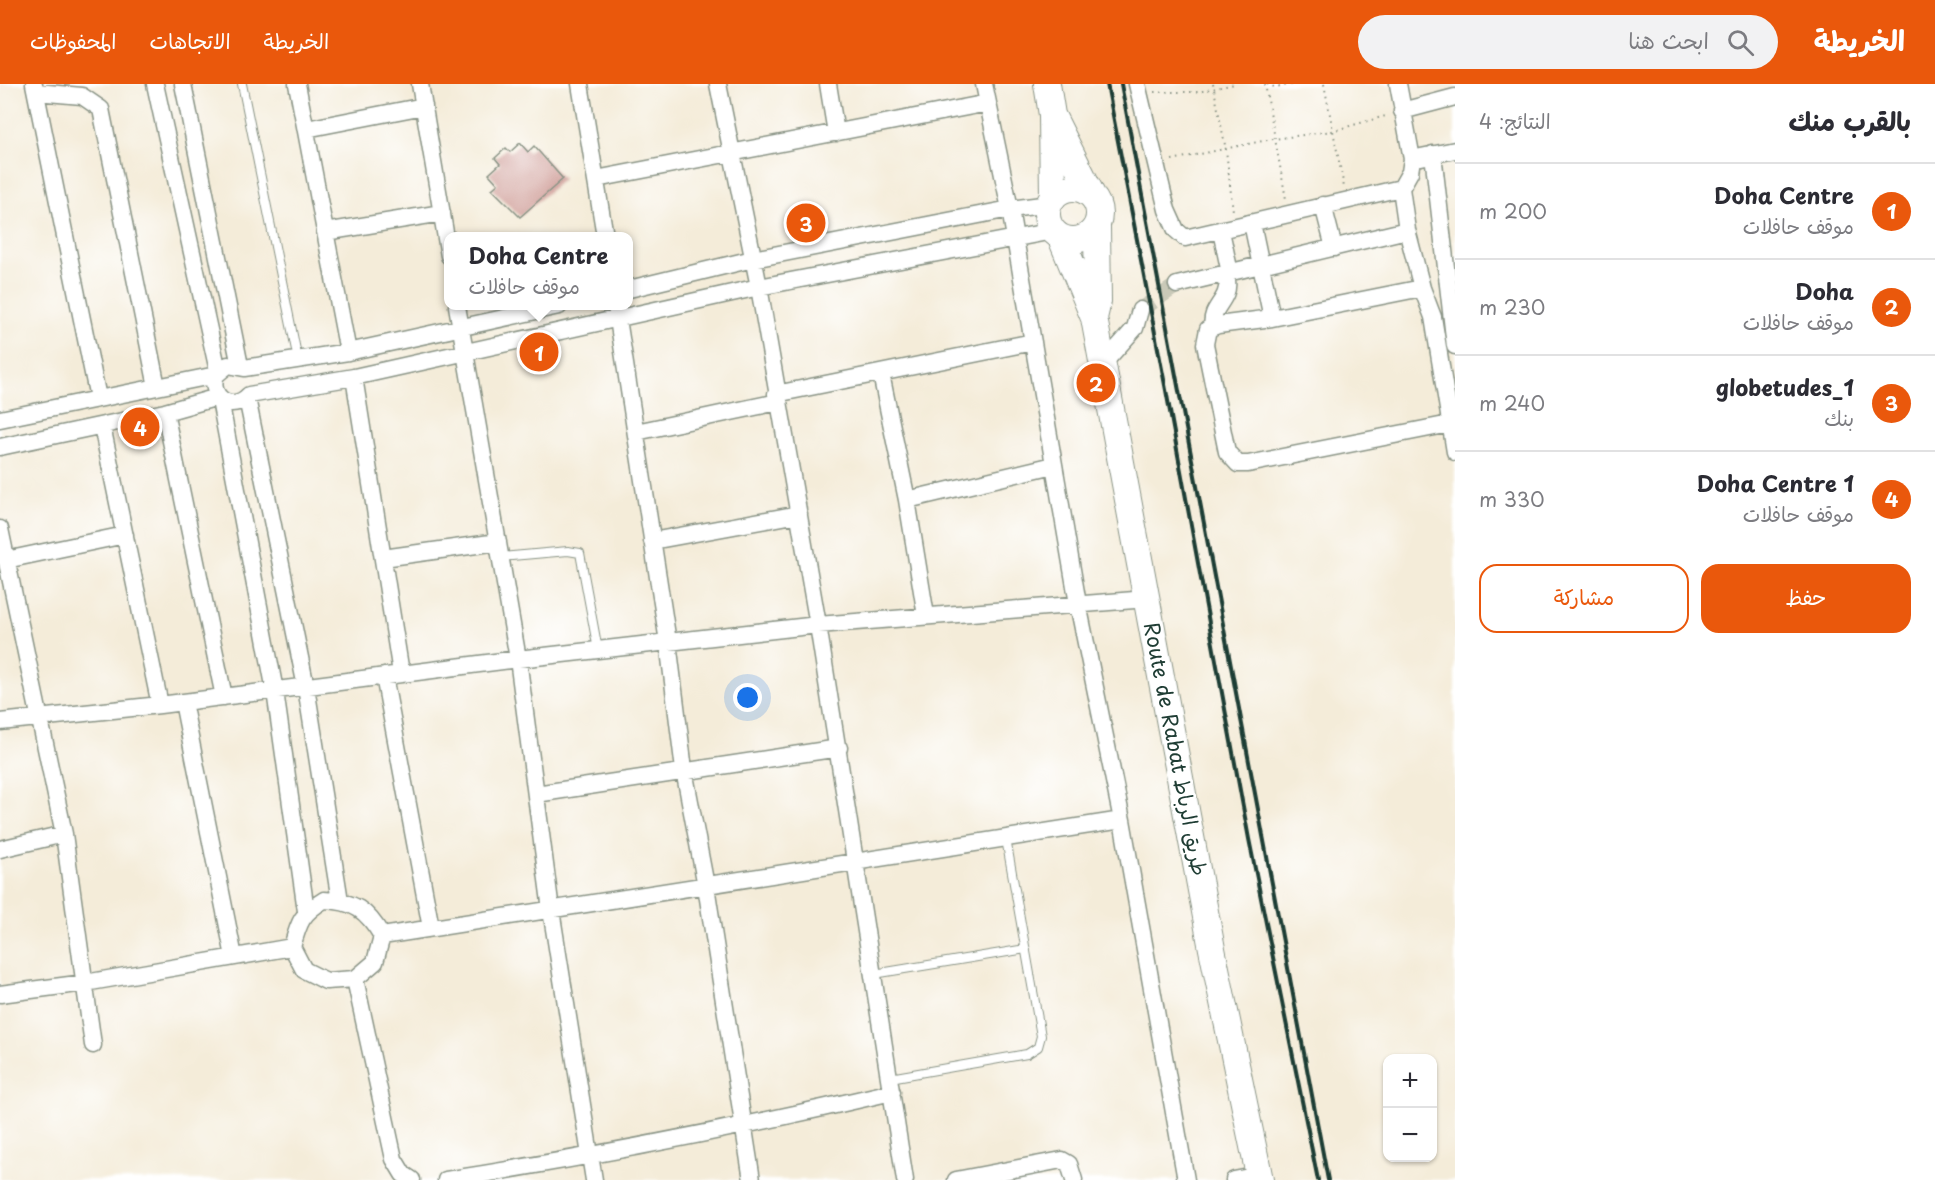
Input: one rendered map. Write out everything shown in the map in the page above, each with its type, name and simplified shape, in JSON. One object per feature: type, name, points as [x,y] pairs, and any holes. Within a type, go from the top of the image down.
[{"type":"main road","points":[[1047,84],[1052,115],[1052,201],[1048,222],[1057,234],[1077,241],[1092,233],[1097,226],[1100,211],[1052,115]]},
{"type":"main road","points":[[1052,201],[1065,189],[1073,188],[1080,189],[1093,197]]},
{"type":"main road","name":"Route de Rabat طريق الرباط","points":[[1094,318],[1098,301],[1097,226]]},
{"type":"main road","name":"Route de Rabat طريق الرباط","points":[[1057,234],[1094,318],[1212,949],[1251,1178]]},
{"type":"street","points":[[154,84],[217,373],[213,382],[219,398],[275,691],[306,911]]},
{"type":"street","points":[[183,84],[242,367],[252,381],[248,396],[306,687],[340,901]]},
{"type":"street","points":[[297,84],[348,352]]},
{"type":"street","points":[[420,84],[445,232]]},
{"type":"street","points":[[580,84],[604,232]]},
{"type":"street","points":[[718,84],[759,287],[839,748],[905,1180]]},
{"type":"street","points":[[828,84],[836,133]]},
{"type":"street","points":[[984,84],[1016,240],[1078,604],[1122,820],[1186,1180]]},
{"type":"street","points":[[1398,84],[1412,159],[1410,172],[1401,188],[1407,230],[1422,288],[1433,317],[1453,423],[1455,452]]},
{"type":"street","points":[[98,398],[35,88],[82,96],[100,109],[157,387]]},
{"type":"street","points":[[1138,88],[1154,164],[1167,210],[1180,235],[1194,238],[1401,188]]},
{"type":"street","points":[[1402,111],[1455,97]]},
{"type":"street","points":[[596,179],[988,103]]},
{"type":"street","points":[[306,129],[424,106]]},
{"type":"street","points":[[1412,159],[1455,150]]},
{"type":"street","points":[[1433,154],[1448,230],[1455,346]]},
{"type":"street","points":[[633,288],[753,259],[1052,201]]},
{"type":"street","points":[[1323,205],[1334,248]]},
{"type":"street","points":[[325,232],[442,213]]},
{"type":"street","points":[[1252,223],[1272,318]]},
{"type":"street","points":[[1213,326],[1213,315],[1228,288],[1224,274],[1228,230]]},
{"type":"street","points":[[1177,285],[1407,230]]},
{"type":"street","points":[[633,309],[1057,234]]},
{"type":"street","points":[[1422,288],[1272,318],[1213,326],[1205,334],[1205,344],[1227,452],[1238,464],[1453,423]]},
{"type":"street","points":[[458,310],[518,658],[551,910],[594,1180]]},
{"type":"street","points":[[0,419],[217,373],[228,365],[242,367],[348,352],[541,310]]},
{"type":"street","points":[[1103,364],[1135,328],[1140,310]]},
{"type":"street","points":[[0,447],[165,412],[219,398],[229,404],[238,403],[248,396],[354,377],[466,353],[617,312],[668,642],[684,770],[706,886],[752,1180]]},
{"type":"street","points":[[636,432],[881,374],[1033,342]]},
{"type":"street","points":[[881,374],[907,500],[926,616]]},
{"type":"street","points":[[354,377],[401,673]]},
{"type":"street","points":[[165,412],[224,697]]},
{"type":"street","points":[[102,426],[160,705]]},
{"type":"street","points":[[907,500],[1053,465]]},
{"type":"street","points":[[652,541],[799,514]]},
{"type":"street","points":[[0,529],[64,834],[93,1045]]},
{"type":"street","points":[[6,560],[125,535]]},
{"type":"street","points":[[383,558],[499,550]]},
{"type":"street","points":[[0,722],[275,691],[518,658],[818,625],[1147,599]]},
{"type":"street","points":[[384,676],[431,928]]},
{"type":"street","points":[[183,702],[234,957]]},
{"type":"street","points":[[536,794],[839,748]]},
{"type":"street","points":[[382,936],[1122,820]]},
{"type":"street","points":[[0,849],[64,834]]},
{"type":"street","points":[[324,900],[340,901],[352,905],[371,917],[382,936],[375,962],[355,978],[326,981],[304,970],[292,947],[298,924],[306,911],[324,900]]},
{"type":"street","points":[[0,994],[84,983],[292,947]]},
{"type":"street","points":[[355,978],[394,1159],[403,1173],[412,1180]]},
{"type":"street","points":[[446,1180],[590,1157],[744,1127],[891,1085]]},
{"type":"street","points":[[956,1180],[1062,1160],[1069,1164],[1074,1180]]},
{"type":"lane","points":[[242,84],[298,360]]},
{"type":"lane","points":[[499,550],[580,553],[598,650]]},
{"type":"lane","points":[[891,1085],[1027,1054],[1038,1047],[1041,1036],[1006,839]]},
{"type":"lane","points":[[874,974],[1026,950]]},
{"type":"path","points":[[1213,84],[1226,150],[1228,230]]},
{"type":"path","points":[[1138,88],[1214,89],[1235,84]]},
{"type":"path","points":[[1266,84],[1274,87],[1297,84]]},
{"type":"path","points":[[1266,84],[1288,214]]},
{"type":"path","points":[[1324,84],[1347,200]]},
{"type":"path","points":[[1154,164],[1332,130],[1402,111]]},
{"type":"building","points":[[520,143],[528,152],[534,146],[563,179],[520,217],[492,189],[498,184],[489,174],[500,164],[495,158],[506,148],[510,152]]},
{"type":"tunnel","points":[[1140,310],[1177,285]]},
{"type":"railway","points":[[1107,84],[1249,839],[1318,1180]]},
{"type":"railway","points":[[1121,84],[1328,1180]]},
{"type":"place","name":"globetudes_1","points":[[806,223]]},
{"type":"place","name":"Doha Centre","points":[[539,352]]},
{"type":"place","name":"Doha","points":[[1096,383]]},
{"type":"place","name":"Doha Centre 1","points":[[140,427]]}]
